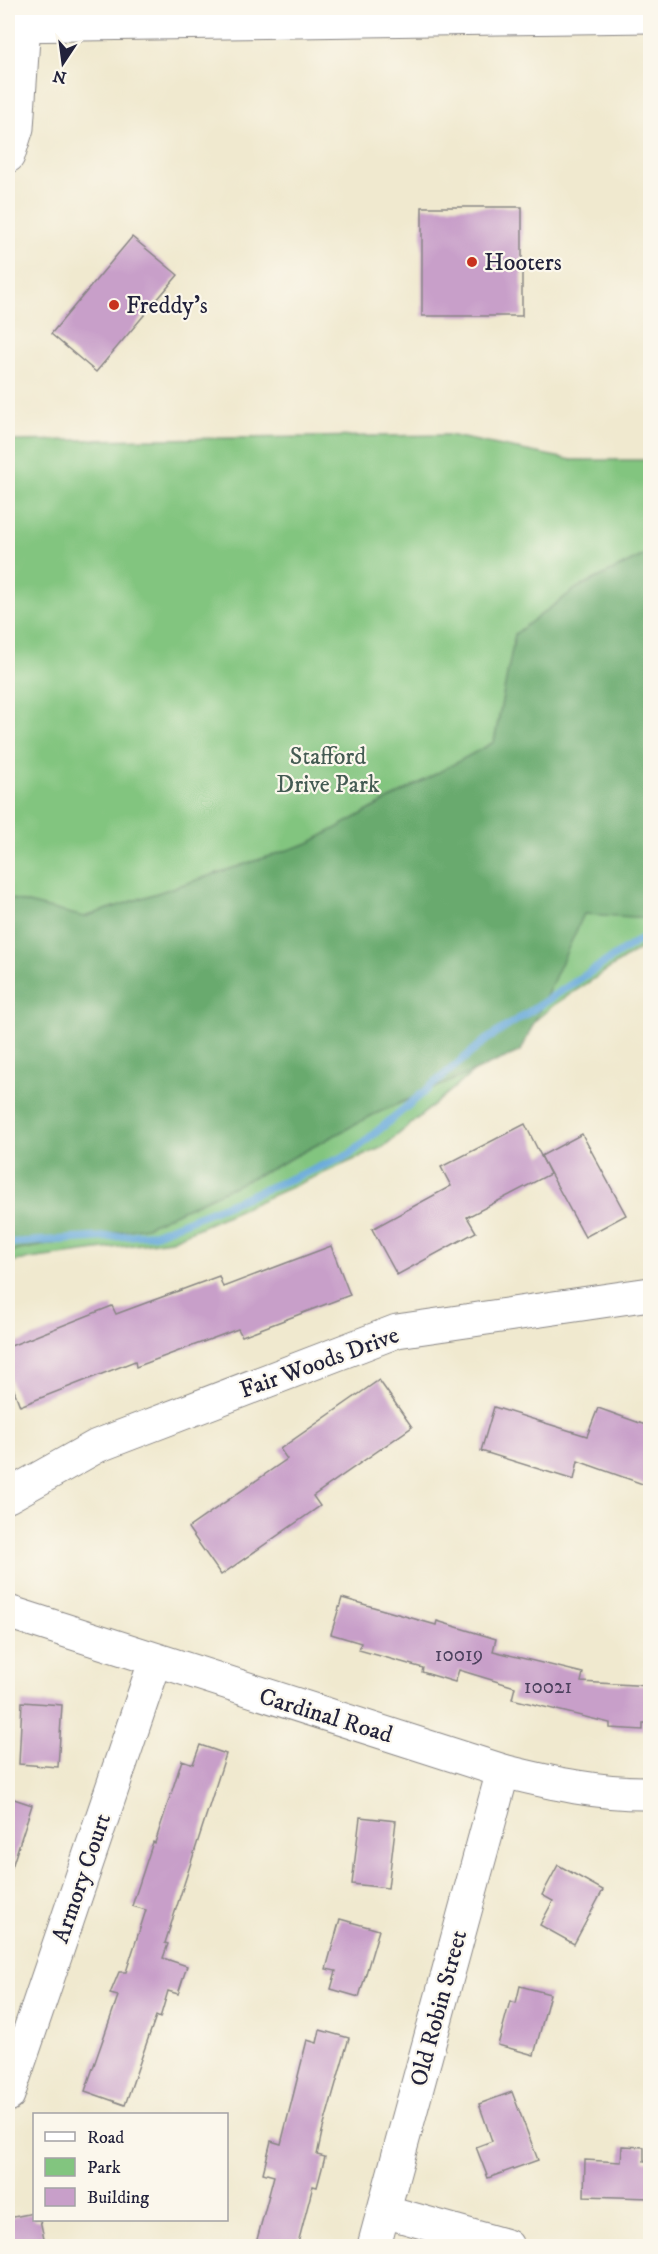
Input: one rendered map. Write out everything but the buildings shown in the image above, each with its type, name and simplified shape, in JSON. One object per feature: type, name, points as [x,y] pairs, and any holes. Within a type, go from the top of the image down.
[{"type":"street","points":[[8,156],[17,128],[20,19],[651,16]]},
{"type":"street","name":"Fair Woods Drive","points":[[8,1496],[97,1446],[397,1331],[651,1294]]},
{"type":"street","name":"Cardinal Road","points":[[8,1612],[155,1662],[503,1771],[554,1784],[611,1792],[651,1793]]},
{"type":"street","name":"Armory Court","points":[[8,2095],[155,1662]]},
{"type":"street","name":"Old Robin Street","points":[[374,2247],[503,1771]]},
{"type":"street","points":[[384,2211],[507,2247]]},
{"type":"green space","name":"Stafford Drive Park","points":[[448,435],[572,460],[650,460],[650,942],[555,1004],[383,1147],[171,1240],[8,1262],[8,441]]},
{"type":"green space","points":[[650,552],[650,918],[584,914],[521,1051],[375,1114],[271,1169],[146,1227],[8,1252],[8,898],[84,917],[309,843],[494,742],[515,634],[577,588]]},
{"type":"waterway","points":[[8,1243],[155,1234],[349,1155],[486,1040],[650,933]]},
{"type":"place","name":"Hooters","points":[[472,262]]},
{"type":"place","name":"Freddy's","points":[[114,305]]}]
